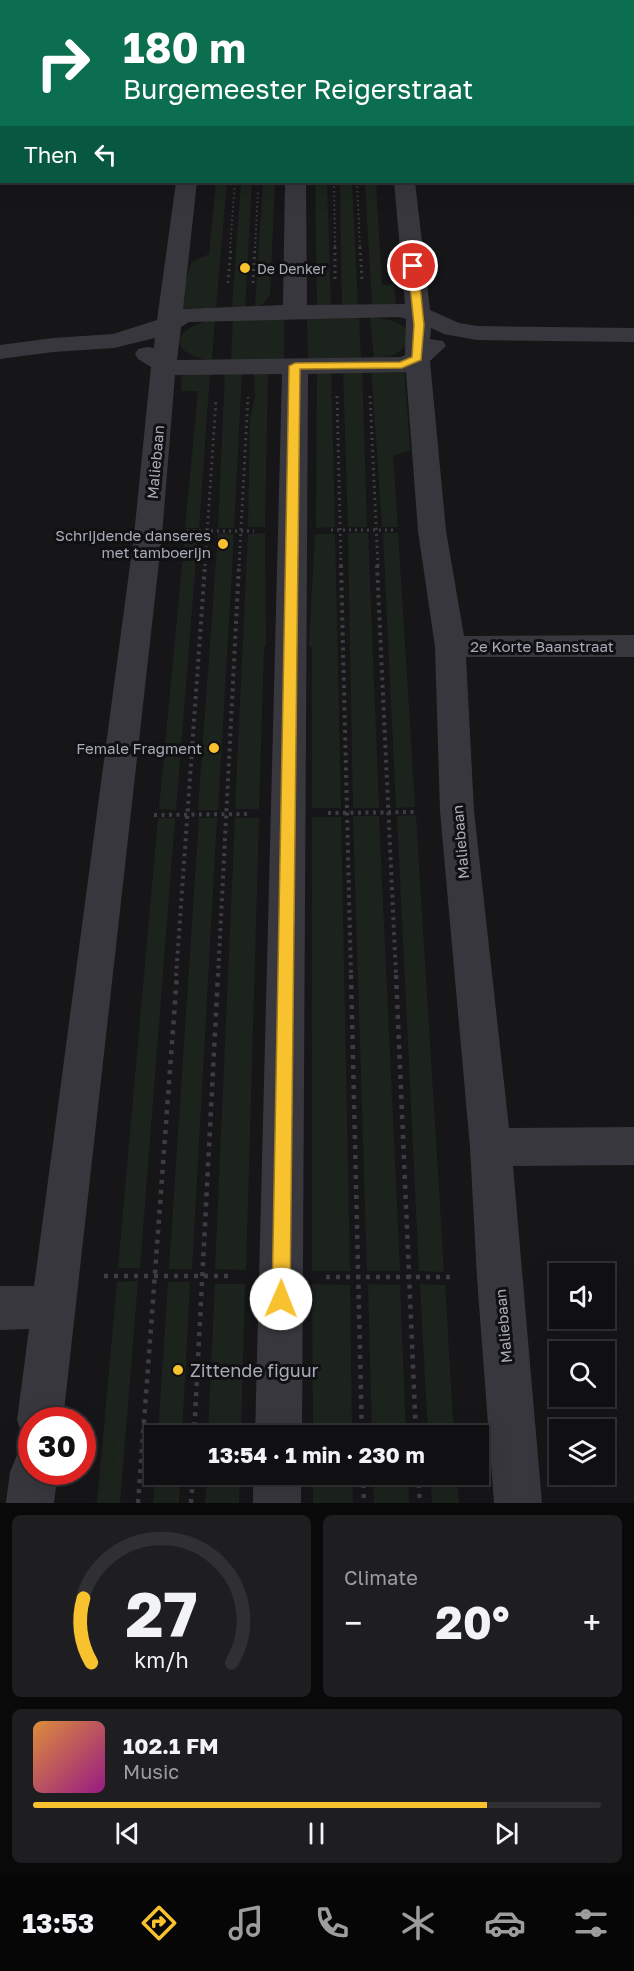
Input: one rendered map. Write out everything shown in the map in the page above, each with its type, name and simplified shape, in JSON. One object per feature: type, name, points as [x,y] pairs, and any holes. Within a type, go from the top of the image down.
[{"type":"street","name":"Maliebaan","points":[[42,1407],[148,535],[164,364],[186,183]]},
{"type":"street","points":[[295,183],[295,312]]},
{"type":"street","name":"Maliebaan","points":[[405,183],[418,314],[417,358],[432,531],[450,647],[457,811],[491,1147],[500,1290],[518,1503]]},
{"type":"street","points":[[0,352],[53,345],[114,341],[159,329],[170,322],[194,314],[399,310],[418,314],[453,329],[477,333],[634,335]]},
{"type":"street","points":[[114,341],[178,368],[402,365],[437,344],[477,333]]},
{"type":"street","points":[[278,1425],[295,366]]},
{"type":"street","name":"2e Korte Baanstraat","points":[[450,647],[634,646]]},
{"type":"street","points":[[491,1147],[634,1146]]},
{"type":"street","points":[[0,1308],[54,1306]]},
{"type":"street","points":[[30,1503],[32,1485]]},
{"type":"street","points":[[277,1485],[277,1503]]},
{"type":"path","points":[[228,291],[235,183]]},
{"type":"path","points":[[253,290],[258,183]]},
{"type":"path","points":[[334,183],[335,289]]},
{"type":"path","points":[[357,183],[362,289]]},
{"type":"path","points":[[195,1425],[248,392]]},
{"type":"path","points":[[337,392],[362,1425]]},
{"type":"path","points":[[370,392],[416,1425]]},
{"type":"path","points":[[138,1503],[156,1275],[216,393]]},
{"type":"path","points":[[191,1503],[192,1485]]},
{"type":"path","points":[[363,1485],[364,1503]]},
{"type":"path","points":[[419,1485],[420,1503]]},
{"type":"shaded area","points":[[216,183],[227,183],[216,308],[180,308],[182,290],[192,262],[209,254]]},
{"type":"shaded area","points":[[241,183],[252,183],[245,308],[232,308]]},
{"type":"shaded area","points":[[263,183],[275,183],[270,295],[262,305],[255,307]]},
{"type":"shaded area","points":[[315,183],[327,183],[331,306],[317,307]]},
{"type":"shaded area","points":[[340,183],[352,183],[358,306],[342,306]]},
{"type":"shaded area","points":[[365,183],[376,183],[382,285],[394,285],[396,305],[372,306]]},
{"type":"shaded area","points":[[359,318],[361,358],[308,359],[307,319]]},
{"type":"shaded area","points":[[370,318],[391,320],[400,324],[409,331],[409,344],[394,355],[374,358]]},
{"type":"shaded area","points":[[215,320],[212,360],[186,352],[180,340],[183,334],[201,323]]},
{"type":"shaded area","points":[[233,320],[284,320],[284,360],[231,360]]},
{"type":"shaded area","points":[[404,366],[410,450],[393,456],[398,527],[382,527],[371,367]]},
{"type":"shaded area","points":[[331,368],[335,527],[316,528],[317,369]]},
{"type":"shaded area","points":[[343,368],[362,368],[367,527],[348,527]]},
{"type":"shaded area","points":[[268,371],[265,527],[248,527],[250,418],[255,398],[254,372]]},
{"type":"shaded area","points":[[225,372],[242,372],[234,528],[218,528]]},
{"type":"shaded area","points":[[210,373],[199,528],[185,528],[198,391],[181,391],[182,374]]},
{"type":"shaded area","points":[[218,533],[234,534],[218,810],[198,810]]},
{"type":"shaded area","points":[[265,533],[266,646],[264,647],[259,809],[235,809],[248,534]]},
{"type":"shaded area","points":[[348,533],[368,533],[379,808],[353,808]]},
{"type":"shaded area","points":[[383,533],[398,533],[415,807],[396,808]]},
{"type":"shaded area","points":[[185,534],[198,534],[176,810],[159,809]]},
{"type":"shaded area","points":[[315,534],[335,534],[341,808],[312,808],[312,647],[309,646]]},
{"type":"shaded area","points":[[416,815],[444,1272],[419,1271],[397,816]]},
{"type":"shaded area","points":[[353,816],[379,816],[400,1271],[367,1271]]},
{"type":"shaded area","points":[[312,817],[341,817],[350,1271],[312,1271]]},
{"type":"shaded area","points":[[158,818],[175,818],[140,1268],[118,1268]]},
{"type":"shaded area","points":[[199,818],[217,818],[192,1269],[169,1269]]},
{"type":"shaded area","points":[[235,818],[259,818],[246,1270],[215,1269]]},
{"type":"shaded area","points":[[138,1281],[120,1503],[97,1503],[117,1282]]},
{"type":"shaded area","points":[[168,1282],[190,1282],[183,1425],[159,1425]]},
{"type":"shaded area","points":[[215,1284],[245,1284],[241,1425],[208,1425]]},
{"type":"shaded area","points":[[312,1284],[350,1285],[352,1425],[313,1425]]},
{"type":"shaded area","points":[[368,1284],[400,1285],[406,1425],[372,1425]]},
{"type":"shaded area","points":[[420,1284],[445,1285],[453,1425],[427,1425]]},
{"type":"shaded area","points":[[154,1485],[180,1485],[179,1503],[153,1503]]},
{"type":"shaded area","points":[[206,1485],[240,1485],[239,1503],[205,1503]]},
{"type":"shaded area","points":[[313,1485],[352,1485],[353,1503],[313,1503]]},
{"type":"shaded area","points":[[373,1485],[408,1485],[409,1503],[374,1503]]},
{"type":"shaded area","points":[[431,1485],[458,1485],[459,1503],[432,1503]]},
{"type":"place","name":"De Denker","points":[[245,268]]},
{"type":"place","name":"Schrijdende danseres met tamboerijn","points":[[223,544]]},
{"type":"place","name":"Female Fragment","points":[[214,748]]},
{"type":"place","name":"Zittende figuur","points":[[178,1370]]},
{"type":"route","points":[[281,1299],[295,366],[402,365],[417,358],[419,325],[413,266]]}]
